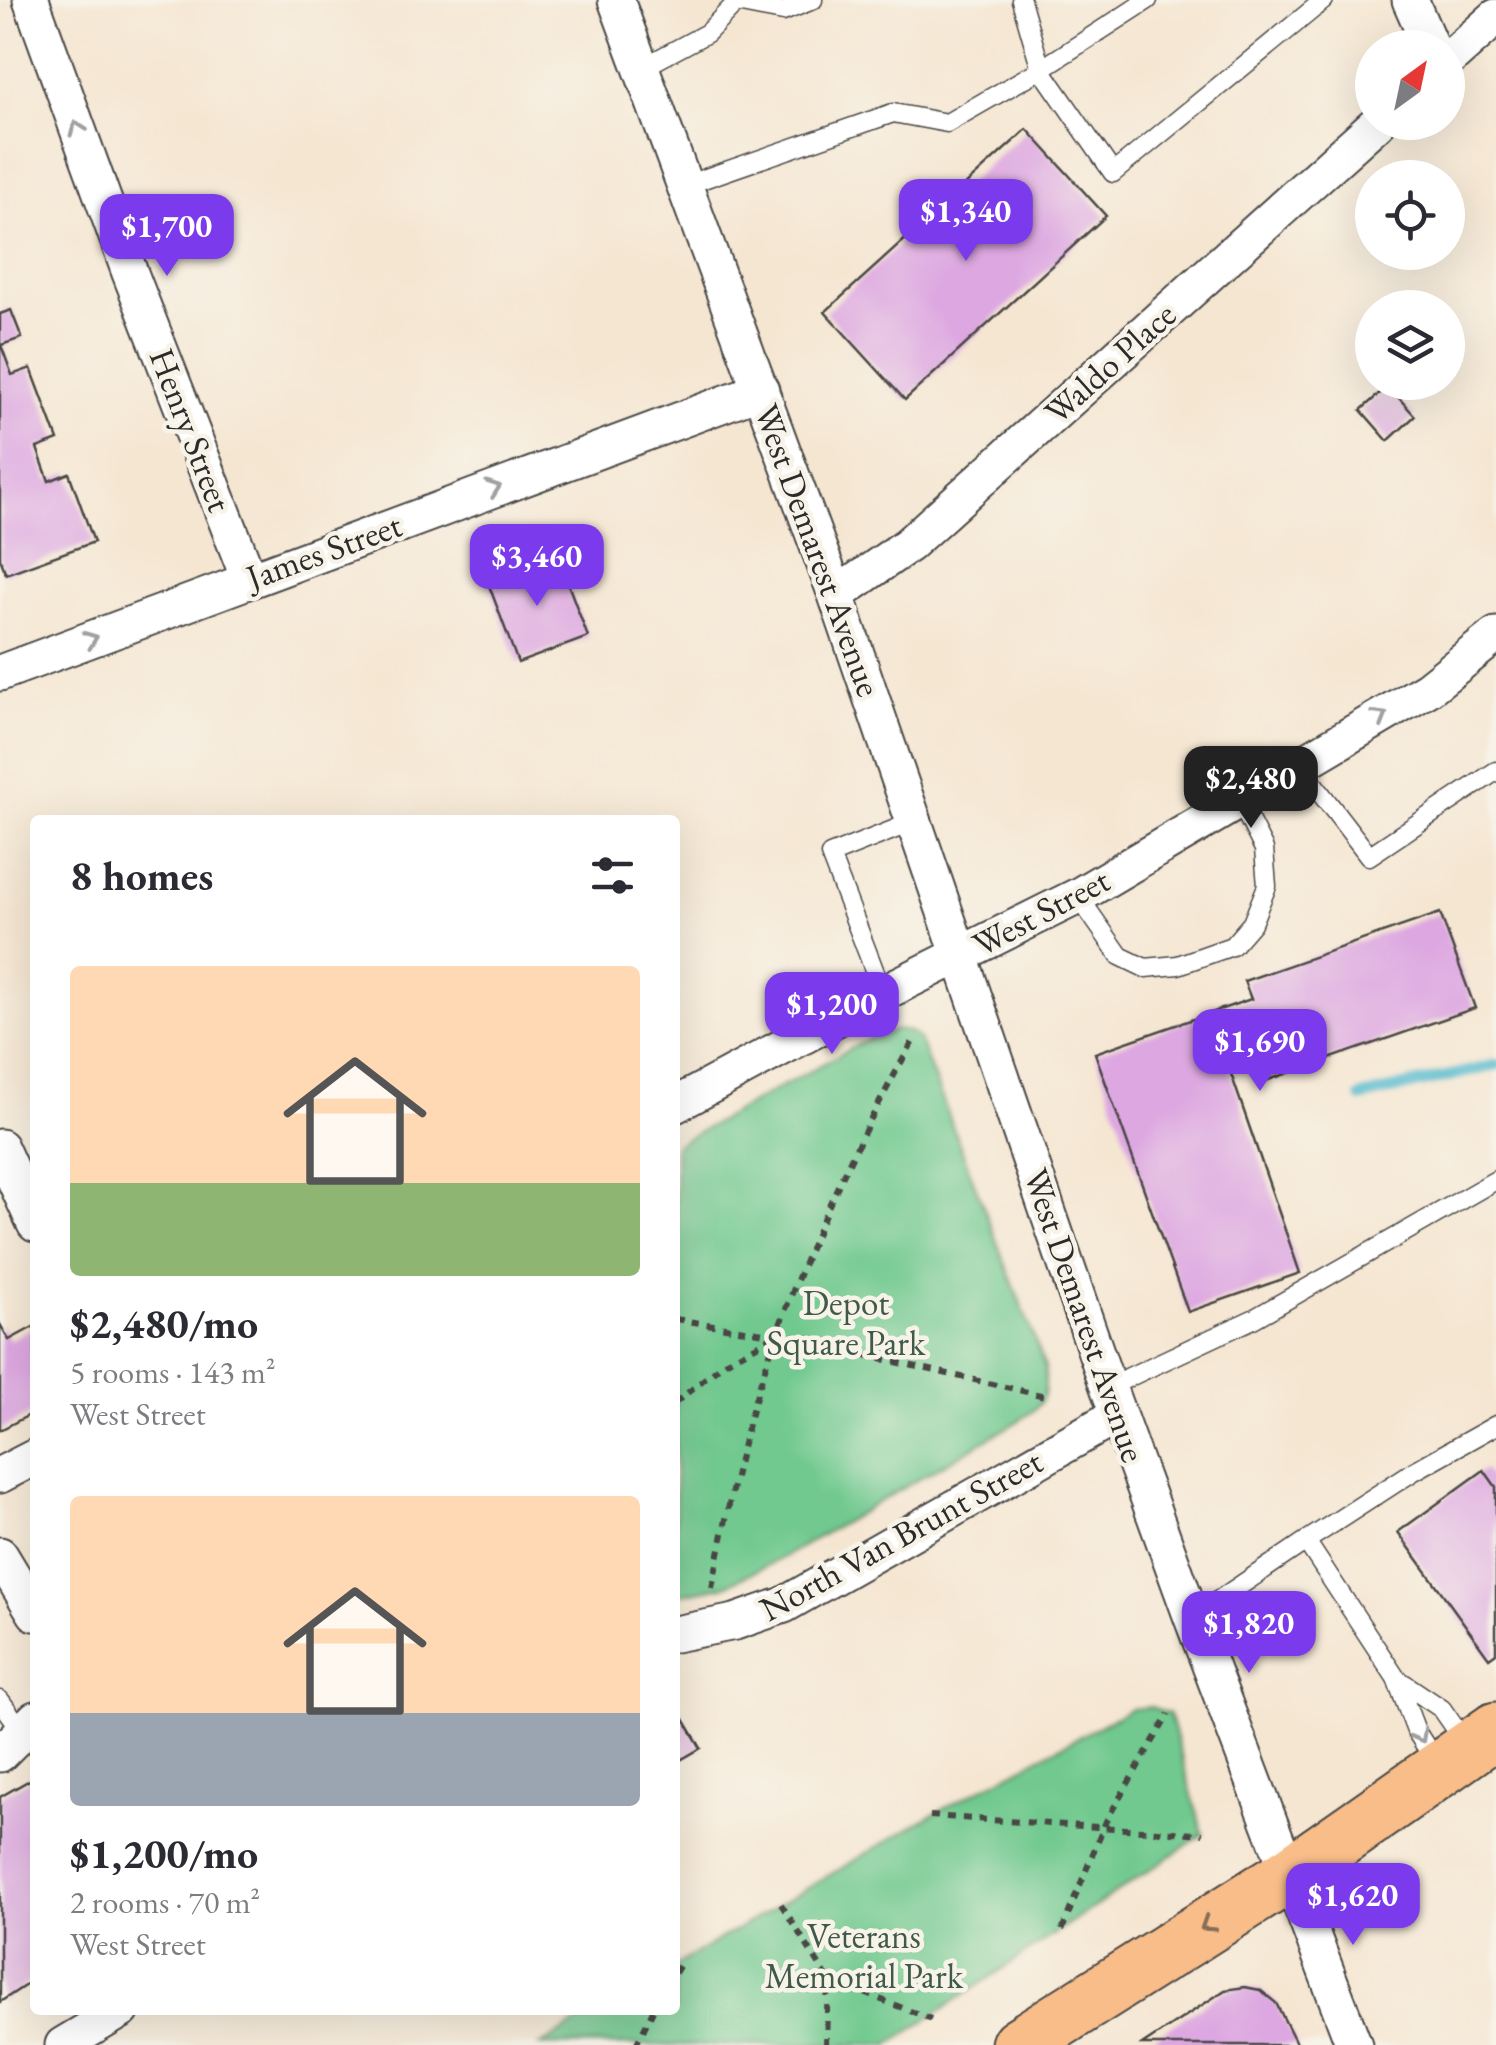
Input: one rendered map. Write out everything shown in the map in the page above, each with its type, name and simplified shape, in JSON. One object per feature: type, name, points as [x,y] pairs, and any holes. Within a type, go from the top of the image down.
[{"type":"main road","points":[[1019,2045],[1290,1874],[1469,1750]]},
{"type":"street","name":"Henry Street","points":[[30,0],[130,273],[249,579]]},
{"type":"street","name":"West Demarest Avenue","points":[[616,0],[836,595],[1113,1401],[1354,2045]]},
{"type":"street","points":[[1410,0],[1424,30]]},
{"type":"street","points":[[1465,45],[1496,17]]},
{"type":"street","name":"Waldo Place","points":[[836,595],[908,545],[1358,140]]},
{"type":"street","name":"James Street","points":[[0,673],[762,390]]},
{"type":"street","name":"West Street","points":[[680,1101],[883,993],[1078,896],[1428,688],[1496,635]]},
{"type":"street","points":[[0,1147],[30,1213]]},
{"type":"street","name":"North Van Brunt Street","points":[[680,1633],[746,1619],[784,1605],[1113,1401]]},
{"type":"street","points":[[0,1475],[30,1460]]},
{"type":"street","points":[[0,1555],[30,1604]]},
{"type":"street","points":[[64,2045],[114,2015]]},
{"type":"lane","points":[[640,69],[707,33],[736,2],[783,12],[814,0]]},
{"type":"lane","points":[[1021,0],[1041,70],[1113,173],[1324,0]]},
{"type":"lane","points":[[683,186],[892,113],[947,123],[1041,70],[1148,0]]},
{"type":"lane","points":[[1299,765],[1369,856],[1496,771]]},
{"type":"lane","points":[[1078,896],[1120,956],[1145,968],[1178,966],[1232,946],[1252,923],[1267,886],[1264,848],[1239,800]]},
{"type":"lane","points":[[883,993],[830,856],[913,822]]},
{"type":"lane","points":[[1113,1401],[1496,1180]]},
{"type":"lane","points":[[1192,1618],[1414,1471],[1496,1425]]},
{"type":"lane","points":[[1306,1541],[1396,1678],[1416,1731],[1469,1750]]},
{"type":"lane","points":[[1396,1678],[1442,1709],[1469,1750]]},
{"type":"lane","points":[[0,1700],[20,1735]]},
{"type":"path","points":[[712,1588],[737,1466],[777,1334],[872,1112],[915,1038]]},
{"type":"path","points":[[680,1320],[777,1334],[1045,1396]]},
{"type":"path","points":[[680,1398],[726,1362],[777,1334]]},
{"type":"path","points":[[1062,1930],[1104,1827],[1169,1714]]},
{"type":"path","points":[[930,1816],[1204,1834]]},
{"type":"path","points":[[781,1904],[828,1979],[826,2045]]},
{"type":"path","points":[[828,1979],[931,2018]]},
{"type":"path","points":[[636,2045],[651,2015]]},
{"type":"green space","name":"Depot Square Park","points":[[896,1030],[910,1032],[919,1039],[1045,1367],[1043,1398],[1020,1420],[775,1562],[723,1586],[680,1594],[680,1142],[870,1038]]},
{"type":"green space","name":"Veterans Memorial Park","points":[[1151,1707],[1169,1714],[1203,1834],[889,2045],[541,2045],[592,2015],[680,2015],[680,1963],[930,1816],[1131,1709]]},
{"type":"building","points":[[1027,129],[1106,216],[905,400],[825,312]]},
{"type":"building","points":[[11,310],[22,338],[1,345],[12,375],[31,368],[58,440],[37,448],[49,481],[69,473],[94,542],[6,574],[0,558],[0,314]]},
{"type":"building","points":[[1372,400],[1401,400],[1415,416],[1388,441],[1361,410]]},
{"type":"building","points":[[557,555],[588,637],[518,663],[487,580]]},
{"type":"building","points":[[1440,913],[1475,1008],[1263,1082],[1255,1059],[1229,1068],[1300,1273],[1188,1312],[1095,1053],[1251,999],[1244,981]]},
{"type":"building","points":[[0,1324],[9,1340],[30,1329],[30,1415],[0,1430]]},
{"type":"building","points":[[1484,1470],[1496,1487],[1496,1653],[1489,1658],[1398,1532]]},
{"type":"building","points":[[680,1712],[701,1748],[680,1760]]},
{"type":"building","points":[[30,1780],[30,1982],[0,2002],[0,1797]]},
{"type":"building","points":[[1225,1990],[1260,1990],[1276,2003],[1297,2045],[1142,2045]]},
{"type":"waterway","points":[[1361,1097],[1496,1065]]}]
